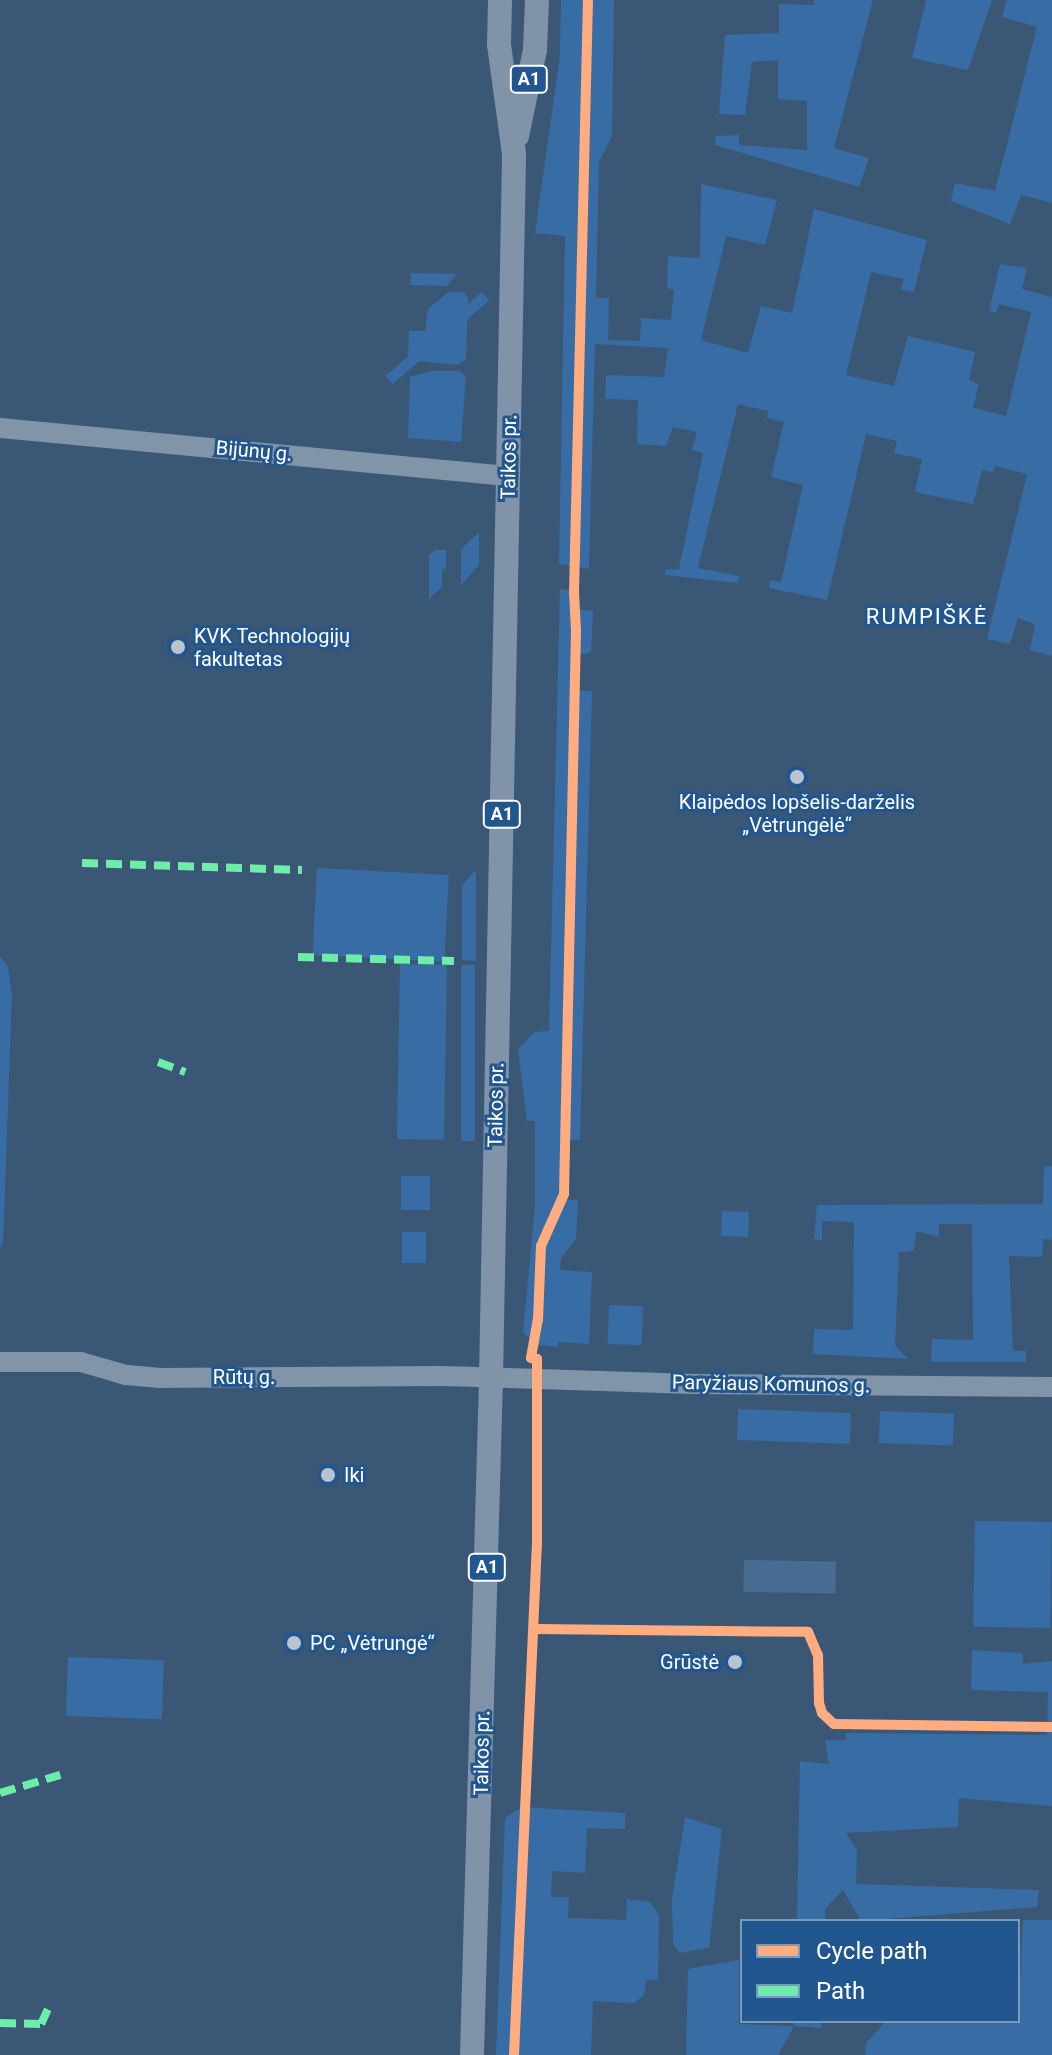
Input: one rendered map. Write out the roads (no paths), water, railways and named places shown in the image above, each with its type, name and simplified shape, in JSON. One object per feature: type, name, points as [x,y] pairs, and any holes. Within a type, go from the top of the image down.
[{"type":"main road","name":"Taikos pr.","points":[[472,2055],[491,1378],[514,154],[499,45],[500,0]]},
{"type":"main road","name":"Taikos pr.","points":[[514,154],[535,50],[537,1]]},
{"type":"street","name":"Bijūnų g.","points":[[0,428],[508,476]]},
{"type":"street","name":"Rūtų g.","points":[[0,1362],[81,1362],[126,1375],[158,1378],[491,1378]]},
{"type":"street","name":"Paryžiaus Komunos g.","points":[[491,1378],[1052,1387]]},
{"type":"place","name":"KVK Technologijų fakultetas","points":[[178,647]]},
{"type":"place","name":"Klaipėdos lopšelis-darželis „Vėtrungėlė“","points":[[797,777]]},
{"type":"place","name":"Iki","points":[[328,1475]]},
{"type":"place","name":"PC „Vėtrungė“","points":[[294,1643]]},
{"type":"place","name":"Grūstė","points":[[735,1662]]},
{"type":"district","name":"RUMPIŠKĖ","points":[[927,617]]}]
